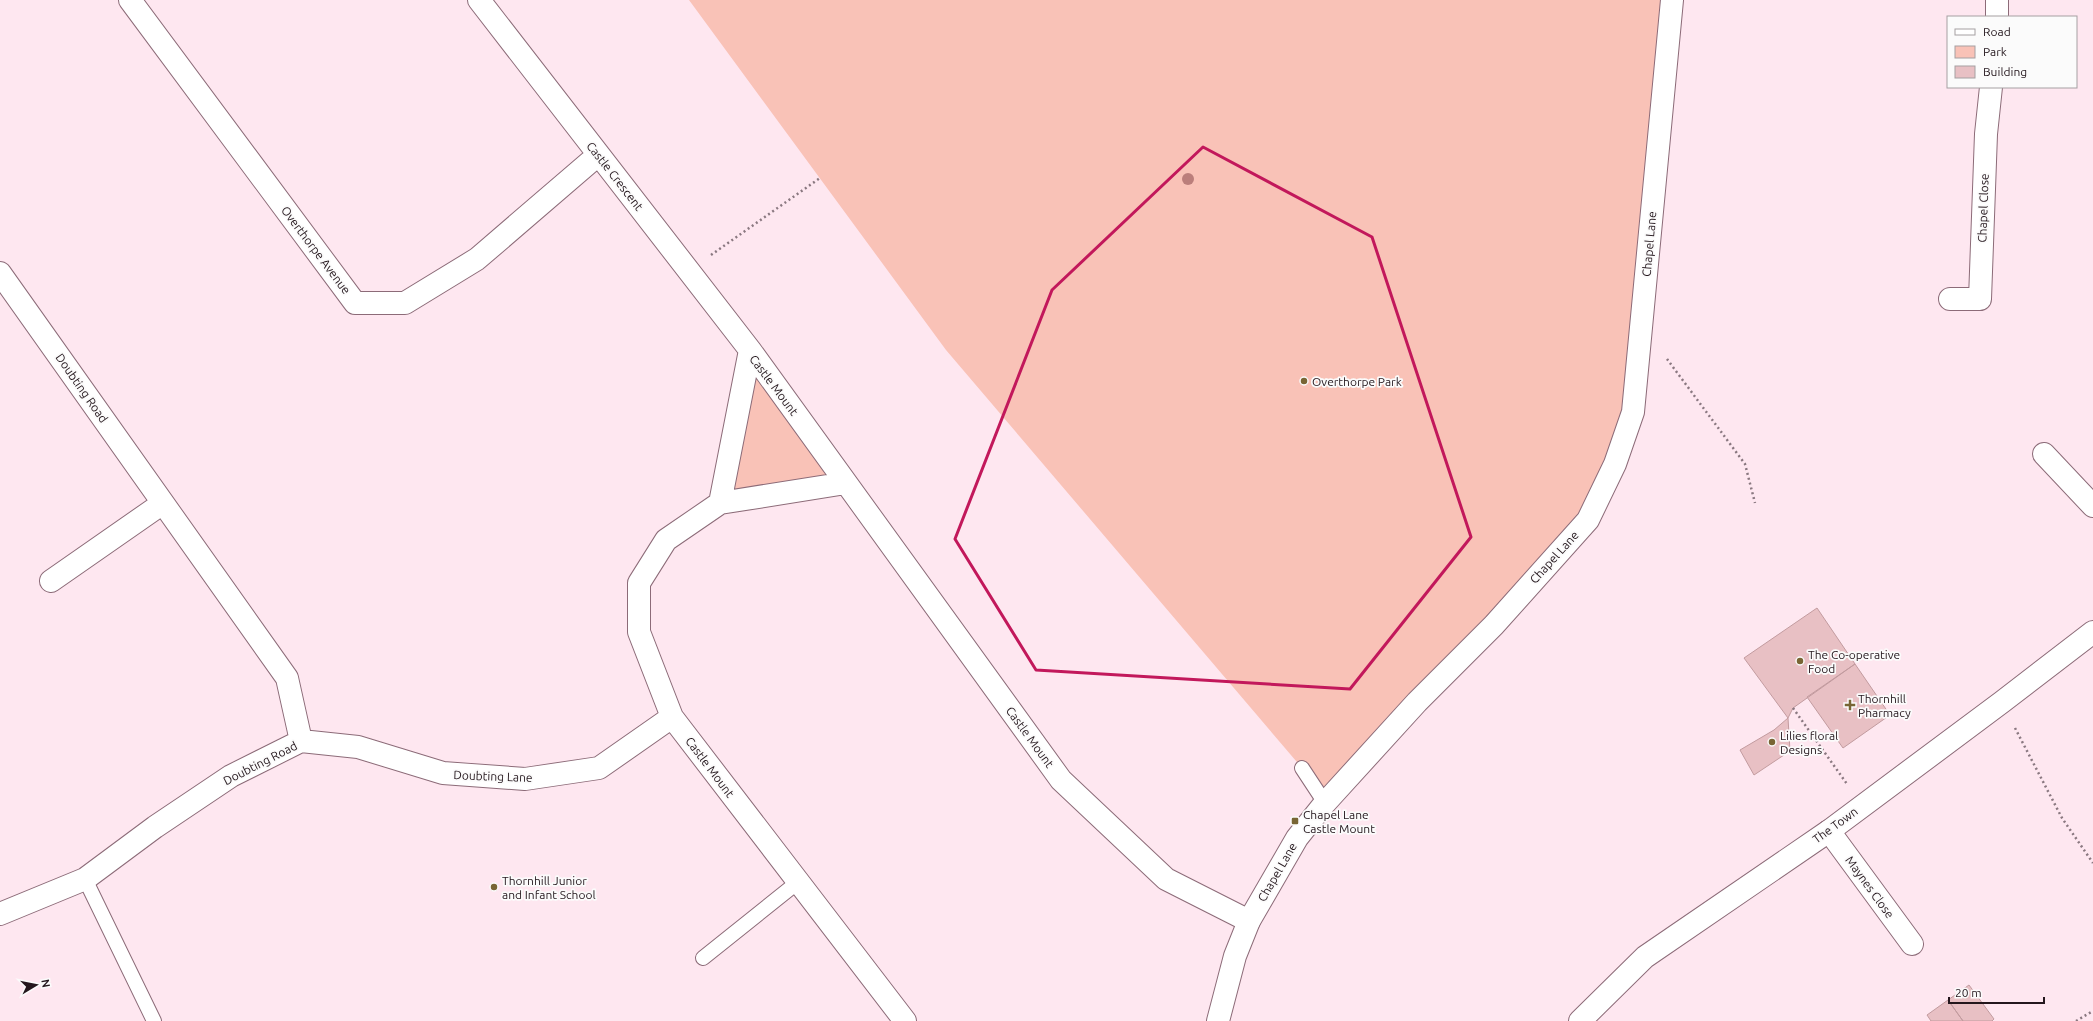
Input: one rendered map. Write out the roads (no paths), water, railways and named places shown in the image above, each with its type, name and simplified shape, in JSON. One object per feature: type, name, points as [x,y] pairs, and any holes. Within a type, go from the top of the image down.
[{"type":"street","name":"Overthorpe Avenue","points":[[130,0],[355,303],[405,303],[471,263],[598,155]]},
{"type":"street","name":"Castle Crescent","points":[[479,0],[750,350]]},
{"type":"street","name":"Chapel Lane","points":[[1218,1021],[1235,956],[1249,921],[1297,838],[1325,803],[1417,702],[1494,625],[1588,520],[1615,464],[1633,412],[1672,0]]},
{"type":"street","points":[[1997,0],[1997,16]]},
{"type":"street","name":"Chapel Close","points":[[1950,299],[1980,299],[1986,134],[1991,88]]},
{"type":"street","name":"Doubting Road","points":[[0,273],[287,678],[301,741],[231,776],[155,828],[85,879],[0,914]]},
{"type":"street","name":"Castle Mount","points":[[750,350],[1061,780],[1166,879],[1249,921]]},
{"type":"street","name":"Castle Mount","points":[[720,503],[750,350]]},
{"type":"street","points":[[2044,454],[2093,506]]},
{"type":"street","name":"Castle Mount","points":[[846,483],[720,503],[666,540],[639,583],[639,632],[672,717],[905,1021]]},
{"type":"street","points":[[50,581],[163,503]]},
{"type":"street","name":"The Town","points":[[1580,1021],[1645,957],[1829,831],[2093,632]]},
{"type":"street","name":"Doubting Lane","points":[[301,741],[358,747],[443,773],[525,780],[600,768],[672,717]]},
{"type":"street","name":"Maynes Close","points":[[1829,831],[1912,944]]},
{"type":"lane","points":[[1302,768],[1325,803]]},
{"type":"lane","points":[[85,879],[154,1021]]},
{"type":"lane","points":[[703,958],[798,882]]},
{"type":"place","name":"Overthorpe Park","points":[[1304,381]]},
{"type":"place","name":"The Co-operative Food","points":[[1800,661]]},
{"type":"place","name":"Thornhill Pharmacy","points":[[1850,705]]},
{"type":"place","name":"Lilies floral Designs","points":[[1772,742]]},
{"type":"place","name":"Chapel Lane Castle Mount","points":[[1295,821]]},
{"type":"place","name":"Thornhill Junior and Infant School","points":[[494,887]]}]
